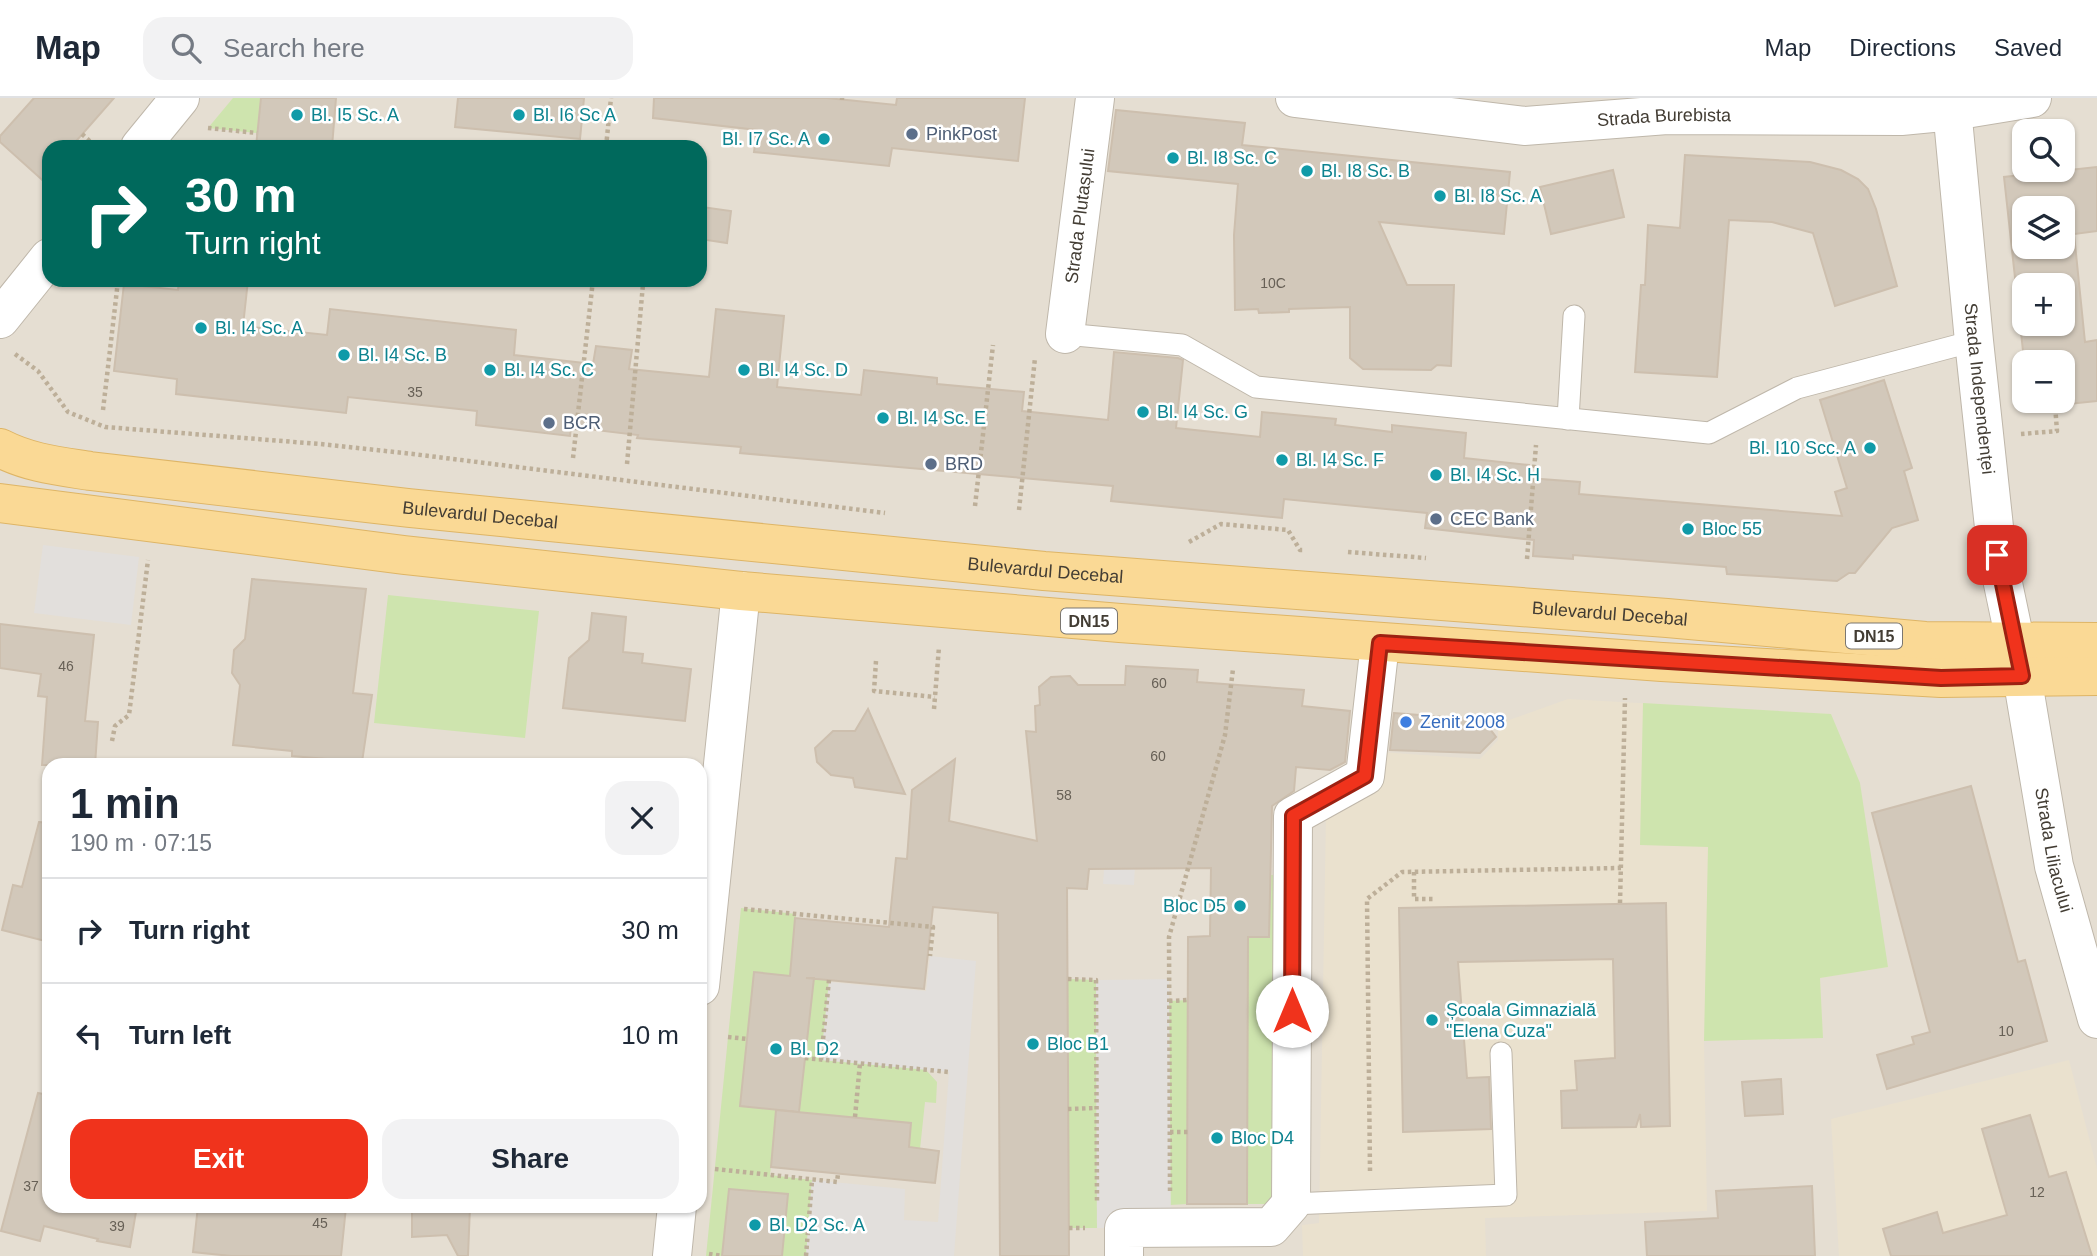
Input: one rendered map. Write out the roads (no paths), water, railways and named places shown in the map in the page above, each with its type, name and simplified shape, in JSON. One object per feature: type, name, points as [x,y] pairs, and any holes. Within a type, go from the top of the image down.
[{"type":"main road","name":"Bulevardul Decebal","points":[[0,448],[41,464],[90,471],[408,508],[844,552],[1329,594],[1720,622],[1925,641],[2097,676]]},
{"type":"main road","name":"Bulevardul Decebal","points":[[0,503],[404,555],[741,591],[1380,643],[1941,678],[2097,642]]},
{"type":"street","points":[[146,140],[180,98]]},
{"type":"street","name":"Strada Plutașului","points":[[1051,342],[1095,98]]},
{"type":"street","name":"Strada Burebista","points":[[1295,98],[1524,126],[1667,116],[1901,116],[1952,105],[2032,98]]},
{"type":"street","name":"Strada Independenței","points":[[1952,105],[1997,555],[2019,659]]},
{"type":"street","points":[[3,324],[42,268]]},
{"type":"street","points":[[707,919],[741,591]]},
{"type":"street","points":[[1124,1256],[1124,1228],[1271,1227],[1291,1204],[1293,816],[1365,776],[1380,643]]},
{"type":"street","name":"Strada Liliacului","points":[[2019,659],[2054,866],[2097,1019]]},
{"type":"street","points":[[679,1213],[689,1255]]},
{"type":"lane","points":[[1568,419],[1574,316]]},
{"type":"lane","points":[[1051,342],[1182,345],[1256,387],[1709,433],[1797,388],[1974,341]]},
{"type":"lane","points":[[1291,1204],[1506,1195],[1500,1053]]},
{"type":"place","name":"Bl. I5 Sc. A","points":[[297,115]]},
{"type":"place","name":"Bl. I6 Sc A","points":[[519,115]]},
{"type":"place","name":"PinkPost","points":[[912,134]]},
{"type":"place","name":"Bl. I7 Sc. A","points":[[824,139]]},
{"type":"place","name":"Bl. I8 Sc. C","points":[[1173,158]]},
{"type":"place","name":"Bl. I8 Sc. B","points":[[1307,171]]},
{"type":"place","name":"Bl. I8 Sc. A","points":[[1440,196]]},
{"type":"place","name":"Bl. I4 Sc. A","points":[[201,328]]},
{"type":"place","name":"Bl. I4 Sc. B","points":[[344,355]]},
{"type":"place","name":"Bl. I4 Sc. C","points":[[490,370]]},
{"type":"place","name":"Bl. I4 Sc. D","points":[[744,370]]},
{"type":"place","name":"Bl. I4 Sc. G","points":[[1143,412]]},
{"type":"place","name":"Bl. I4 Sc. E","points":[[883,418]]},
{"type":"place","name":"BCR","points":[[549,423]]},
{"type":"place","name":"Bl. I10 Scc. A","points":[[1870,448]]},
{"type":"place","name":"Bl. I4 Sc. F","points":[[1282,460]]},
{"type":"place","name":"BRD","points":[[931,464]]},
{"type":"place","name":"Bl. I4 Sc. H","points":[[1436,475]]},
{"type":"place","name":"CEC Bank","points":[[1436,519]]},
{"type":"place","name":"Bloc 55","points":[[1688,529]]},
{"type":"place","name":"Zenit 2008","points":[[1406,722]]},
{"type":"place","name":"Bloc D5","points":[[1240,906]]},
{"type":"place","name":"Școala Gimnazială \"Elena Cuza\"","points":[[1432,1020]]},
{"type":"place","name":"Bloc B1","points":[[1033,1044]]},
{"type":"place","name":"Bl. D2","points":[[776,1049]]},
{"type":"place","name":"Bloc D4","points":[[1217,1138]]},
{"type":"place","name":"Bl. D2 Sc. A","points":[[755,1225]]}]
